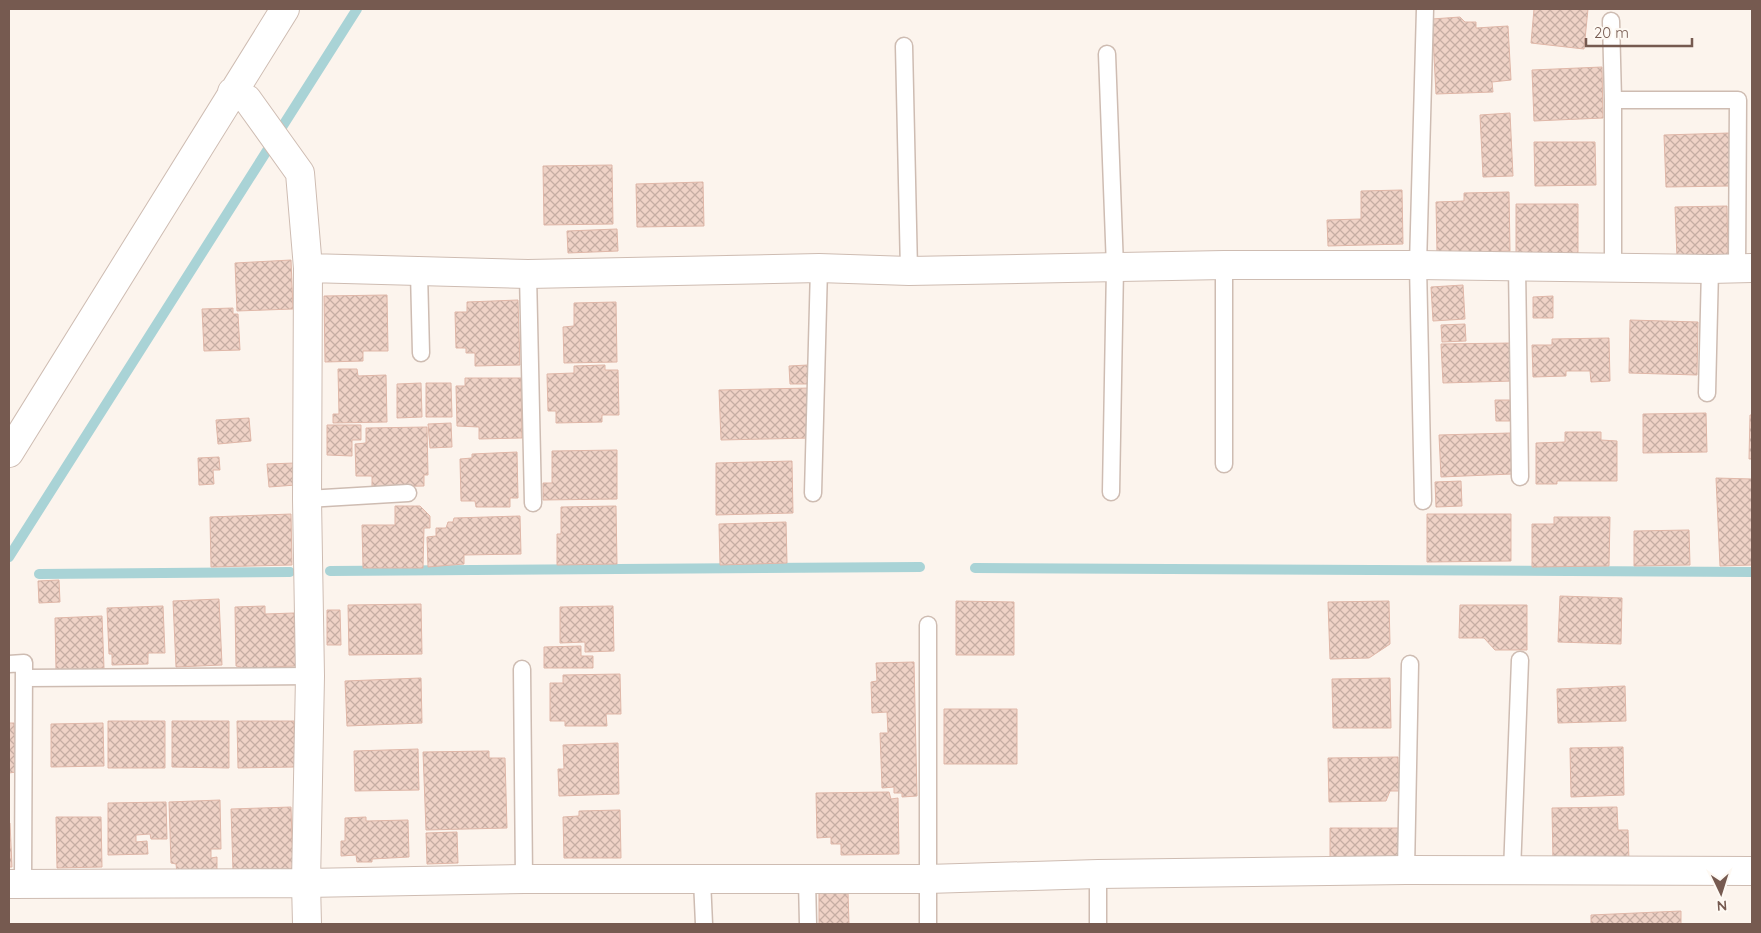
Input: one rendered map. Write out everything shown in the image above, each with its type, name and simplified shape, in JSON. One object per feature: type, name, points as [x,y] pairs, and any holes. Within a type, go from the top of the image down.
[{"type":"street","points":[[9,453],[240,96],[285,9]]},
{"type":"street","points":[[240,96],[287,153],[300,173],[308,268],[307,499],[310,676],[307,924]]},
{"type":"street","points":[[308,268],[528,274],[819,268],[909,271],[1224,265],[1418,264],[1745,268]]},
{"type":"street","points":[[16,884],[306,883],[524,879],[926,879],[1098,874],[1406,870],[1512,872],[1752,871]]},
{"type":"lane","points":[[1423,501],[1418,264],[1425,9]]},
{"type":"lane","points":[[1611,21],[1613,266]]},
{"type":"lane","points":[[904,46],[909,271]]},
{"type":"lane","points":[[1107,54],[1115,267],[1110,492]]},
{"type":"lane","points":[[1613,100],[1738,100],[1745,268]]},
{"type":"lane","points":[[1224,265],[1224,464]]},
{"type":"lane","points":[[1517,266],[1520,477]]},
{"type":"lane","points":[[814,493],[819,268]]},
{"type":"lane","points":[[1707,392],[1710,269]]},
{"type":"lane","points":[[419,272],[421,353]]},
{"type":"lane","points":[[528,274],[533,503]]},
{"type":"lane","points":[[307,499],[408,493]]},
{"type":"lane","points":[[928,625],[926,879],[928,924]]},
{"type":"lane","points":[[1512,872],[1520,660]]},
{"type":"lane","points":[[9,664],[24,662],[25,678],[16,884]]},
{"type":"lane","points":[[1406,870],[1410,664]]},
{"type":"lane","points":[[522,669],[524,879]]},
{"type":"lane","points":[[25,678],[310,676]]},
{"type":"lane","points":[[1098,874],[1098,924]]},
{"type":"lane","points":[[702,880],[704,924]]},
{"type":"lane","points":[[807,880],[808,924]]},
{"type":"building","points":[[1534,9],[1588,9],[1584,49],[1531,43]]},
{"type":"building","points":[[1460,17],[1465,22],[1476,22],[1476,28],[1508,26],[1511,80],[1492,82],[1493,92],[1436,94],[1432,19]]},
{"type":"building","points":[[1602,67],[1603,118],[1534,121],[1532,70]]},
{"type":"building","points":[[1510,113],[1513,176],[1483,177],[1480,115]]},
{"type":"building","points":[[1729,133],[1730,186],[1666,187],[1664,135]]},
{"type":"building","points":[[1534,142],[1595,142],[1596,185],[1535,186]]},
{"type":"building","points":[[612,165],[613,224],[544,225],[543,166]]},
{"type":"building","points":[[703,182],[704,226],[637,227],[636,184]]},
{"type":"building","points":[[1402,190],[1403,244],[1328,246],[1327,220],[1361,219],[1361,191]]},
{"type":"building","points":[[1509,192],[1510,251],[1437,253],[1436,202],[1464,201],[1464,193]]},
{"type":"building","points":[[1516,204],[1578,204],[1578,255],[1516,254]]},
{"type":"building","points":[[1727,206],[1728,256],[1677,258],[1675,207]]},
{"type":"building","points":[[617,229],[618,251],[568,253],[567,231]]},
{"type":"building","points":[[291,260],[293,309],[237,311],[235,263]]},
{"type":"building","points":[[1463,285],[1465,319],[1433,321],[1431,287]]},
{"type":"building","points":[[387,295],[388,351],[363,351],[363,361],[325,362],[324,296]]},
{"type":"building","points":[[1553,296],[1553,318],[1533,318],[1533,297]]},
{"type":"building","points":[[518,300],[520,365],[475,366],[475,353],[466,353],[466,348],[456,348],[455,312],[467,312],[467,302]]},
{"type":"building","points":[[616,302],[617,362],[564,363],[563,327],[574,326],[574,303]]},
{"type":"building","points":[[233,308],[233,314],[238,314],[240,350],[204,351],[202,309]]},
{"type":"building","points":[[1630,320],[1698,322],[1697,375],[1629,373]]},
{"type":"building","points":[[1465,324],[1466,341],[1442,342],[1441,325]]},
{"type":"building","points":[[1609,338],[1610,381],[1591,382],[1590,371],[1566,371],[1566,376],[1533,377],[1532,345],[1552,345],[1552,339]]},
{"type":"building","points":[[1512,343],[1513,381],[1443,383],[1441,344]]},
{"type":"building","points":[[605,365],[605,370],[618,370],[619,415],[602,415],[602,422],[556,423],[556,411],[548,411],[547,374],[574,373],[574,366]]},
{"type":"building","points":[[808,365],[809,384],[790,384],[789,366]]},
{"type":"building","points":[[338,369],[357,369],[358,376],[386,375],[387,422],[333,423],[333,414],[339,414]]},
{"type":"building","points":[[465,378],[521,378],[522,438],[479,439],[479,427],[457,426],[456,386],[465,386]]},
{"type":"building","points":[[421,383],[422,417],[397,418],[397,384]]},
{"type":"building","points":[[426,383],[451,383],[452,417],[426,417]]},
{"type":"building","points":[[810,388],[811,438],[721,440],[719,390]]},
{"type":"building","points":[[1495,400],[1510,400],[1511,421],[1496,421]]},
{"type":"building","points":[[1706,413],[1707,452],[1643,453],[1643,414]]},
{"type":"building","points":[[1750,415],[1752,415],[1752,459],[1749,459]]},
{"type":"building","points":[[249,418],[251,441],[218,444],[216,420]]},
{"type":"building","points":[[451,423],[452,447],[430,448],[428,424]]},
{"type":"building","points":[[327,425],[361,425],[361,440],[352,440],[352,456],[327,455]]},
{"type":"building","points":[[427,427],[428,475],[424,475],[424,486],[372,487],[372,476],[356,476],[355,444],[366,443],[366,428]]},
{"type":"building","points":[[1565,432],[1601,432],[1601,440],[1617,441],[1617,481],[1557,481],[1557,484],[1536,484],[1536,443],[1565,442]]},
{"type":"building","points":[[1510,433],[1512,474],[1441,477],[1439,435]]},
{"type":"building","points":[[617,450],[617,499],[543,500],[543,483],[552,483],[552,451]]},
{"type":"building","points":[[517,452],[518,498],[510,498],[510,507],[476,507],[475,501],[461,501],[460,459],[472,458],[472,454]]},
{"type":"building","points":[[219,457],[220,470],[213,470],[214,484],[199,485],[198,458]]},
{"type":"building","points":[[792,461],[793,513],[716,515],[716,463]]},
{"type":"building","points":[[295,463],[296,485],[269,487],[267,464]]},
{"type":"building","points":[[1716,478],[1752,479],[1752,565],[1720,566]]},
{"type":"building","points":[[1461,481],[1462,506],[1436,507],[1435,482]]},
{"type":"building","points":[[395,506],[420,506],[430,516],[430,528],[424,528],[423,568],[363,568],[362,525],[395,525]]},
{"type":"building","points":[[616,506],[617,564],[557,565],[557,534],[561,534],[561,507]]},
{"type":"building","points":[[291,514],[292,565],[211,567],[210,517]]},
{"type":"building","points":[[1427,514],[1511,514],[1511,561],[1427,562]]},
{"type":"building","points":[[520,516],[521,554],[464,555],[464,564],[428,567],[427,537],[436,536],[436,528],[446,528],[448,522],[453,522],[454,518]]},
{"type":"building","points":[[1554,517],[1610,517],[1609,566],[1532,567],[1532,524],[1554,524]]},
{"type":"building","points":[[786,522],[787,563],[720,565],[719,524]]},
{"type":"building","points":[[1689,530],[1690,565],[1634,566],[1634,531]]},
{"type":"building","points":[[59,580],[60,602],[39,603],[38,581]]},
{"type":"building","points":[[1560,596],[1622,598],[1621,644],[1558,642]]},
{"type":"building","points":[[219,599],[222,665],[176,667],[173,601]]},
{"type":"building","points":[[956,601],[1014,602],[1014,655],[956,655]]},
{"type":"building","points":[[1389,601],[1390,644],[1369,658],[1330,659],[1328,602]]},
{"type":"building","points":[[421,604],[422,654],[349,655],[348,605]]},
{"type":"building","points":[[1460,605],[1527,605],[1527,650],[1495,650],[1484,638],[1459,638]]},
{"type":"building","points":[[163,606],[165,653],[148,653],[148,664],[112,665],[112,654],[109,654],[107,608]]},
{"type":"building","points":[[265,606],[265,614],[294,613],[296,666],[269,667],[269,671],[241,672],[241,667],[236,666],[235,607]]},
{"type":"building","points":[[613,606],[614,651],[585,652],[585,642],[560,643],[560,607]]},
{"type":"building","points":[[327,610],[340,610],[341,645],[327,645]]},
{"type":"building","points":[[102,616],[104,668],[56,670],[55,618]]},
{"type":"building","points":[[581,646],[581,656],[593,656],[593,668],[544,668],[544,647]]},
{"type":"building","points":[[914,662],[917,796],[902,797],[902,793],[894,793],[894,787],[882,788],[880,733],[888,733],[887,712],[872,713],[871,682],[877,681],[876,663]]},
{"type":"building","points":[[620,674],[621,714],[606,714],[607,726],[565,726],[565,721],[550,721],[550,683],[563,683],[563,675]]},
{"type":"building","points":[[421,678],[422,723],[347,726],[345,681]]},
{"type":"building","points":[[1390,678],[1391,728],[1333,728],[1332,679]]},
{"type":"building","points":[[1625,686],[1626,721],[1558,723],[1557,689]]},
{"type":"building","points":[[944,709],[1017,709],[1017,764],[944,764]]},
{"type":"building","points":[[108,721],[165,721],[165,768],[108,768]]},
{"type":"building","points":[[172,721],[229,721],[229,768],[172,767]]},
{"type":"building","points":[[237,721],[294,721],[295,767],[238,768]]},
{"type":"building","points":[[9,723],[14,723],[16,772],[9,773]]},
{"type":"building","points":[[103,723],[104,766],[51,767],[51,724]]},
{"type":"building","points":[[618,743],[619,794],[559,796],[558,769],[564,769],[563,745]]},
{"type":"building","points":[[1623,747],[1624,795],[1571,797],[1570,748]]},
{"type":"building","points":[[418,749],[419,790],[355,791],[354,751]]},
{"type":"building","points":[[489,751],[489,758],[505,758],[507,828],[426,830],[423,752]]},
{"type":"building","points":[[1398,757],[1399,791],[1390,791],[1386,801],[1329,802],[1328,758]]},
{"type":"building","points":[[889,792],[891,799],[898,798],[899,854],[841,855],[841,844],[831,844],[831,837],[817,838],[816,793]]},
{"type":"building","points":[[220,800],[221,849],[211,849],[211,858],[217,857],[217,872],[177,873],[176,864],[171,863],[169,802]]},
{"type":"building","points":[[166,802],[167,839],[151,839],[150,834],[136,835],[136,842],[147,841],[148,854],[108,855],[108,803]]},
{"type":"building","points":[[291,807],[293,870],[233,871],[231,809]]},
{"type":"building","points":[[1617,807],[1618,830],[1628,830],[1629,861],[1553,863],[1552,808]]},
{"type":"building","points":[[620,810],[621,858],[564,858],[563,817],[579,816],[579,811]]},
{"type":"building","points":[[56,817],[101,817],[102,867],[57,868]]},
{"type":"building","points":[[366,817],[366,821],[408,820],[409,857],[372,859],[372,862],[357,862],[356,855],[341,856],[341,841],[345,841],[345,818]]},
{"type":"building","points":[[10,823],[12,867],[9,867]]},
{"type":"building","points":[[1330,828],[1399,828],[1399,864],[1330,863]]},
{"type":"building","points":[[457,832],[458,863],[427,864],[426,833]]},
{"type":"building","points":[[819,892],[848,892],[849,924],[819,924]]},
{"type":"building","points":[[1681,911],[1681,924],[1591,924],[1591,915]]},
{"type":"waterway","points":[[9,557],[357,9]]},
{"type":"waterway","points":[[330,571],[920,567]]},
{"type":"waterway","points":[[975,568],[1752,572]]},
{"type":"waterway","points":[[39,574],[290,572]]}]
